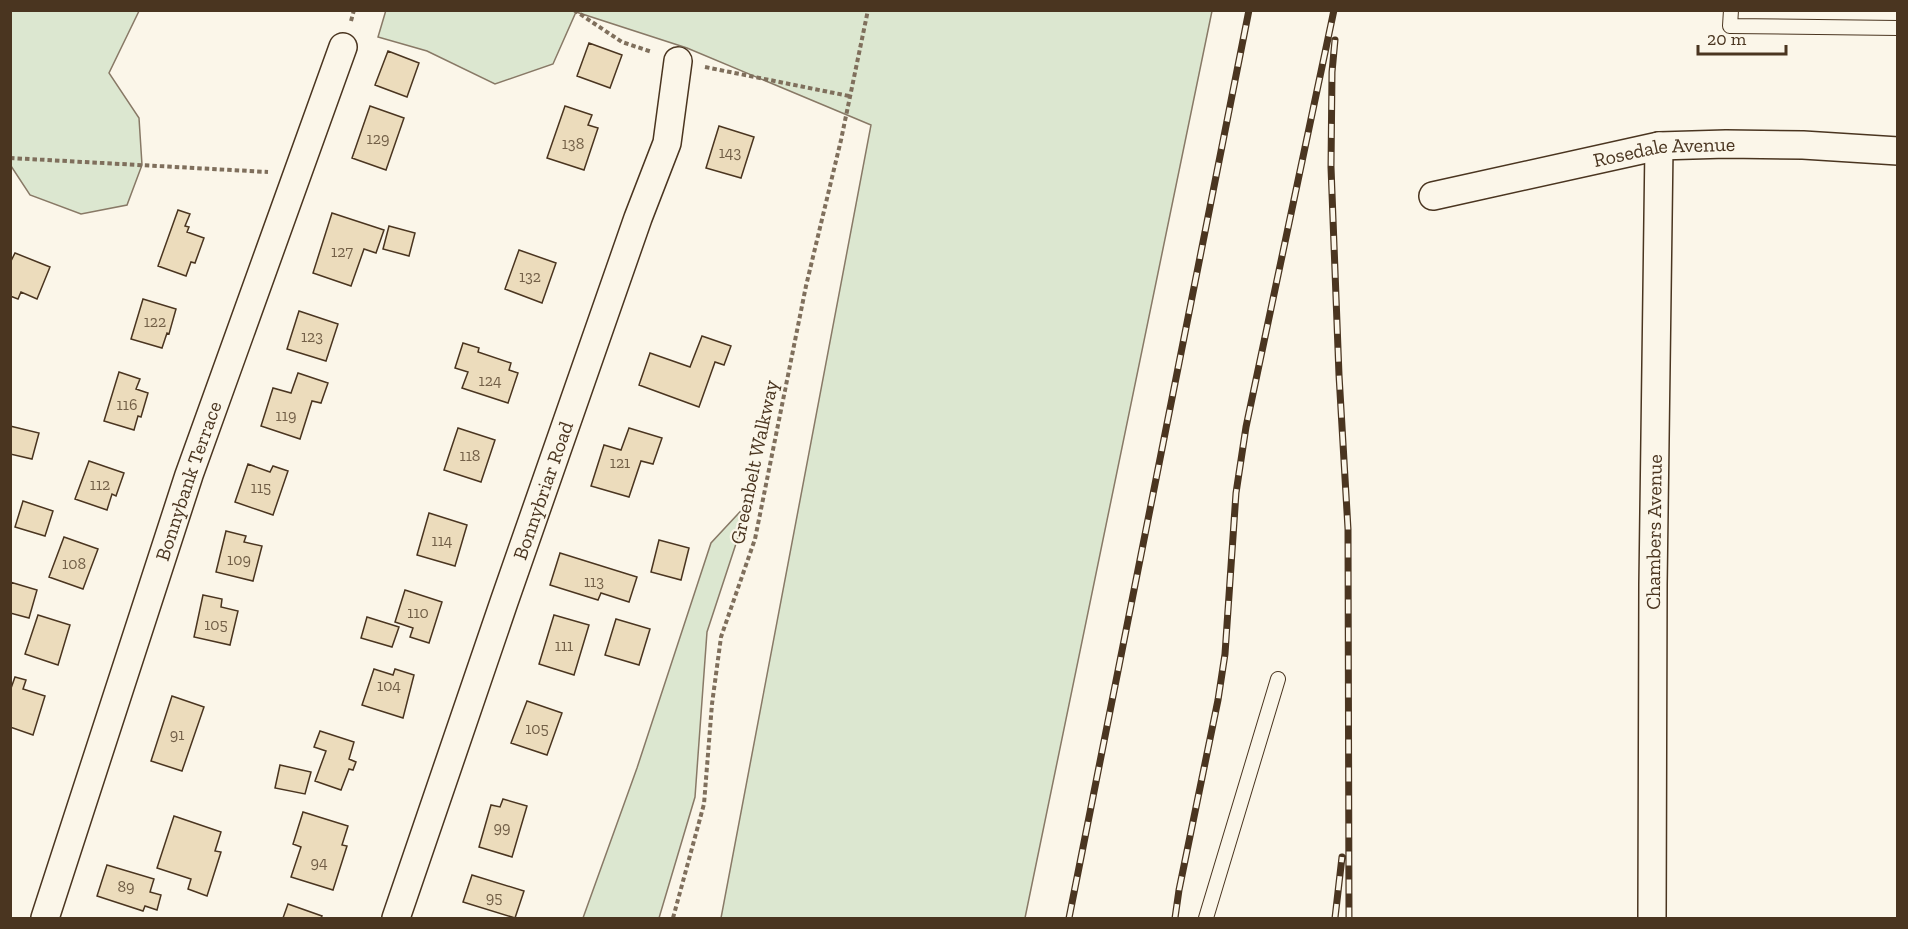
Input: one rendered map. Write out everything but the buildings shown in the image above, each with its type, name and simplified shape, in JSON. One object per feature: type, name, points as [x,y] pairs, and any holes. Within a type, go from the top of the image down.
[{"type":"street","name":"Bonnybank Terrace","points":[[45,918],[189,475],[344,47]]},
{"type":"street","name":"Bonnybriar Road","points":[[396,918],[638,218],[667,143],[678,62]]},
{"type":"street","name":"Rosedale Avenue","points":[[1433,196],[1659,146],[1781,145],[1898,151]]},
{"type":"street","name":"Chambers Avenue","points":[[1652,918],[1653,585],[1659,146]]},
{"type":"lane","points":[[1731,10],[1730,26],[1898,28]]},
{"type":"lane","points":[[1206,918],[1278,679]]},
{"type":"path","name":"Greenbelt Walkway","points":[[673,918],[704,804],[712,704],[721,637],[755,539],[806,286],[841,140],[868,10]]},
{"type":"path","points":[[10,158],[299,174]]},
{"type":"green space","points":[[386,10],[1212,11],[1025,918],[721,918],[871,125],[687,48],[576,12],[553,64],[495,84],[427,51],[378,37]]},
{"type":"green space","points":[[10,11],[139,11],[109,73],[139,118],[142,165],[127,205],[81,214],[30,195],[11,166]]},
{"type":"green space","points":[[750,501],[707,632],[695,797],[659,918],[583,918],[637,768],[711,543]]},
{"type":"railway","points":[[1069,918],[1249,10]]},
{"type":"railway","points":[[1175,918],[1225,654],[1236,493],[1246,427],[1334,10]]},
{"type":"railway","points":[[1335,40],[1332,72],[1331,167],[1348,529],[1349,918]]},
{"type":"railway","points":[[1335,918],[1342,857]]}]
